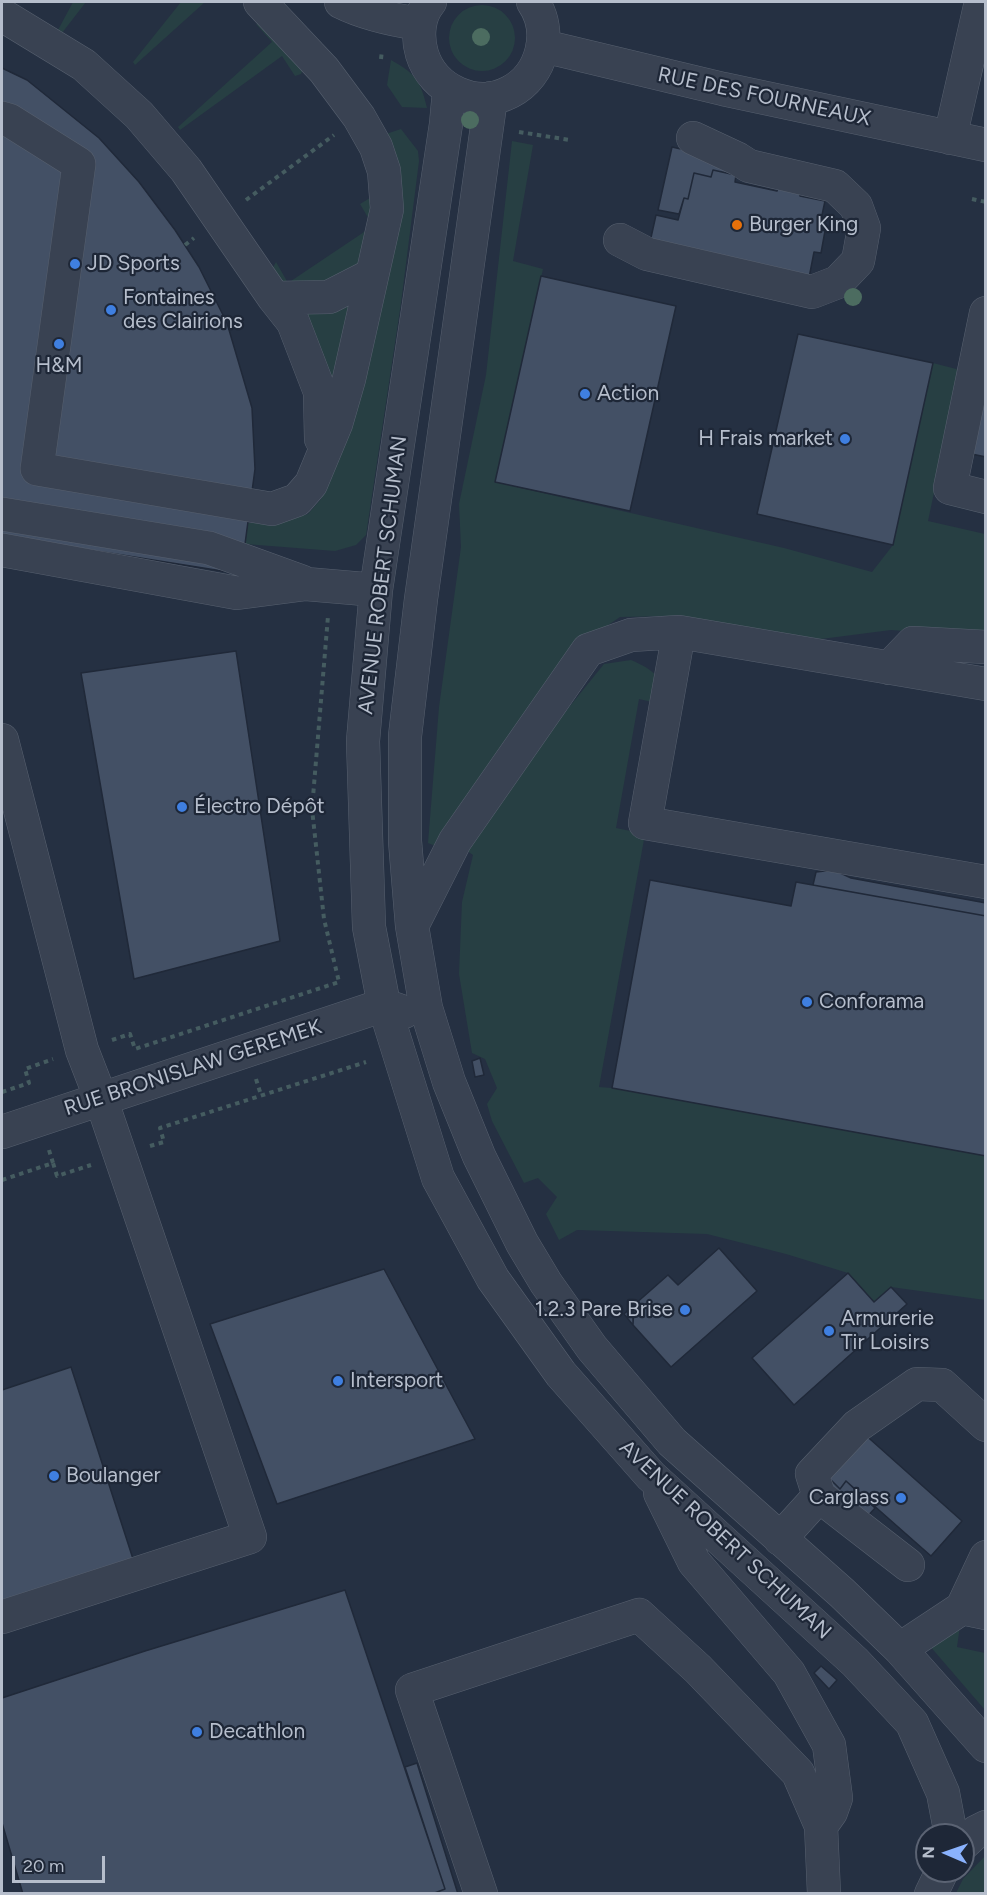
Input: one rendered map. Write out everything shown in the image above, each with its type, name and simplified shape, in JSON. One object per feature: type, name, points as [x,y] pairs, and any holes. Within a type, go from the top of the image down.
[{"type":"street","points":[[2,118],[9,120],[80,164],[37,469],[272,509],[297,500],[311,484],[336,424],[387,209],[384,171],[376,147],[359,117],[324,70],[260,2]]},
{"type":"street","points":[[341,2],[388,18],[425,13],[419,43],[424,62],[435,78],[449,91],[470,98],[491,98],[510,92],[526,81],[537,65],[543,46],[544,27],[533,2]]},
{"type":"street","points":[[950,138],[981,2]]},
{"type":"street","points":[[2,15],[84,65],[139,115],[186,170],[293,322],[320,392],[321,458]]},
{"type":"street","name":"RUE DES FOURNEAUX","points":[[543,46],[712,86],[986,146]]},
{"type":"street","name":"AVENUE ROBERT SCHUMAN","points":[[449,91],[376,590],[363,741],[369,927],[384,1005],[438,1178],[493,1279],[561,1374],[651,1476],[855,1662],[912,1723],[943,1793],[949,1823]]},
{"type":"street","name":"AVENUE ROBERT SCHUMAN","points":[[491,98],[421,599],[405,736],[405,841],[412,926],[426,1008],[449,1082],[479,1156],[522,1243],[592,1348],[672,1443],[842,1593],[900,1649],[986,1746]]},
{"type":"street","points":[[620,240],[646,254],[812,292],[838,282],[858,261],[864,228],[856,206],[835,186],[749,166],[693,138]]},
{"type":"street","points":[[274,298],[329,297],[372,275]]},
{"type":"street","points":[[986,313],[950,488],[986,497]]},
{"type":"street","points":[[2,514],[209,548],[319,585]]},
{"type":"street","points":[[2,550],[237,593],[319,585],[376,590]]},
{"type":"street","points":[[412,926],[455,841],[588,650],[631,635],[679,632],[986,684]]},
{"type":"street","points":[[679,632],[645,823],[986,882]]},
{"type":"street","points":[[890,668],[913,643],[986,647]]},
{"type":"street","points":[[2,740],[82,1050],[101,1099],[250,1537],[2,1617]]},
{"type":"street","points":[[384,1005],[409,1014],[449,1082]]},
{"type":"street","name":"RUE BRONISLAW GEREMEK","points":[[2,1132],[384,1005]]},
{"type":"street","points":[[908,1565],[819,1496],[812,1474],[857,1426],[917,1384],[942,1385],[986,1425]]},
{"type":"street","points":[[651,1476],[694,1562],[789,1673],[829,1745],[836,1798],[831,1812],[821,1826]]},
{"type":"street","points":[[780,1539],[819,1496]]},
{"type":"street","points":[[900,1649],[974,1610],[986,1557]]},
{"type":"street","points":[[481,1893],[412,1690],[639,1615],[698,1669],[798,1773],[821,1826],[824,1893]]},
{"type":"street","points":[[775,1749],[808,1707]]},
{"type":"path","points":[[185,245],[359,117]]},
{"type":"path","points":[[518,131],[570,140]]},
{"type":"path","points":[[972,199],[986,202]]},
{"type":"path","points":[[2,1092],[29,1083],[25,1069],[130,1034],[135,1049],[339,982],[324,919],[312,809],[319,585]]},
{"type":"path","points":[[2,1180],[53,1163],[57,1176],[164,1142],[160,1128],[366,1062]]},
{"type":"green space","points":[[73,2],[86,2],[62,33],[58,30]]},
{"type":"green space","points":[[181,2],[205,2],[135,65],[133,62]]},
{"type":"green space","points":[[482,5],[495,8],[505,15],[512,25],[515,38],[512,51],[505,61],[495,68],[482,71],[469,68],[459,61],[452,51],[449,38],[452,25],[459,15],[469,8]]},
{"type":"green space","points":[[256,24],[270,25],[306,62],[301,74],[295,76],[282,56],[180,130],[178,127],[272,42]]},
{"type":"green space","points":[[391,60],[406,69],[416,79],[427,108],[402,107],[387,85]]},
{"type":"green space","points":[[401,129],[418,151],[419,161],[401,303],[366,535],[356,545],[335,551],[245,544],[248,523],[278,523],[308,514],[321,499],[341,444],[386,134]]},
{"type":"green space","points":[[512,141],[533,145],[513,261],[543,269],[495,482],[784,548],[872,572],[893,545],[933,363],[960,370],[928,521],[985,534],[985,637],[891,630],[821,639],[676,616],[620,617],[586,640],[438,847],[428,843],[439,707],[461,547],[459,504],[486,375]]},
{"type":"green space","points":[[370,198],[379,200],[373,236],[366,253],[344,279],[329,286],[312,289],[289,286],[274,277],[271,271],[276,262],[288,283],[373,226],[360,204]]},
{"type":"green space","points":[[350,296],[329,408],[289,307]]},
{"type":"green space","points":[[631,660],[646,667],[656,676],[662,695],[661,704],[639,699],[616,828],[645,834],[599,1087],[985,1156],[985,1300],[891,1287],[874,1302],[848,1273],[707,1234],[577,1230],[559,1240],[546,1214],[557,1197],[538,1178],[524,1183],[492,1121],[487,1104],[497,1088],[485,1059],[472,1053],[459,974],[462,902],[473,855],[466,850],[549,732],[604,664]]},
{"type":"green space","points":[[960,1626],[957,1647],[985,1653],[985,1710],[929,1645]]},
{"type":"green space","points":[[985,1856],[985,1893],[956,1893],[961,1883],[975,1883],[975,1866]]},
{"type":"building","name":"Fontaines des Clairions","points":[[2,68],[27,80],[99,138],[139,182],[199,267],[227,323],[252,408],[255,469],[241,574],[2,536]]},
{"type":"building","points":[[672,147],[734,161],[731,174],[713,170],[711,177],[694,173],[688,199],[684,198],[679,214],[658,210]]},
{"type":"building","name":"Burger King","points":[[713,170],[736,175],[735,182],[777,191],[779,185],[800,190],[800,196],[825,201],[819,229],[825,231],[821,253],[814,252],[809,278],[650,242],[656,215],[678,220],[684,198],[688,199],[694,173],[711,177]]},
{"type":"building","name":"Action","points":[[541,276],[676,306],[630,511],[495,482]]},
{"type":"building","name":"H Frais market","points":[[798,334],[933,363],[893,545],[757,514]]},
{"type":"building","points":[[986,347],[986,457],[962,452]]},
{"type":"building","name":"Électro Dépôt","points":[[236,651],[280,941],[134,979],[81,673]]},
{"type":"building","points":[[834,870],[851,878],[986,903],[986,916],[813,885],[816,872]]},
{"type":"building","name":"Conforama","points":[[650,880],[791,906],[796,882],[986,916],[986,1156],[612,1088]]},
{"type":"building","points":[[480,1058],[484,1075],[475,1077],[472,1061]]},
{"type":"building","name":"1.2.3 Pare Brise","points":[[719,1248],[757,1291],[671,1367],[633,1325],[634,1305],[668,1275],[678,1285]]},
{"type":"building","name":"Intersport","points":[[384,1269],[475,1439],[277,1504],[210,1324]]},
{"type":"building","name":"Armurerie Tir Loisirs","points":[[848,1273],[874,1302],[891,1287],[907,1304],[794,1405],[752,1358]]},
{"type":"building","points":[[634,1305],[633,1314],[633,1325],[624,1314]]},
{"type":"building","name":"Boulanger","points":[[71,1367],[134,1562],[2,1605],[2,1390]]},
{"type":"building","name":"Carglass","points":[[862,1432],[962,1521],[931,1556],[846,1481],[840,1489],[825,1474]]},
{"type":"building","points":[[825,1474],[840,1489],[846,1481],[875,1508],[866,1518],[820,1478]]},
{"type":"building","name":"Decathlon","points":[[345,1590],[445,1889],[432,1894],[23,1894],[2,1823],[2,1698],[145,1651]]},
{"type":"building","points":[[821,1666],[837,1680],[829,1689],[814,1673]]},
{"type":"building","points":[[417,1763],[458,1894],[432,1894],[445,1889],[405,1767]]},
{"type":"place","name":"Burger King","points":[[737,225]]},
{"type":"place","name":"JD Sports","points":[[75,264]]},
{"type":"place","name":"Fontaines des Clairions","points":[[111,310]]},
{"type":"place","name":"H&M","points":[[59,344]]},
{"type":"place","name":"Action","points":[[585,394]]},
{"type":"place","name":"H Frais market","points":[[845,439]]},
{"type":"place","name":"Électro Dépôt","points":[[182,807]]},
{"type":"place","name":"Conforama","points":[[807,1002]]},
{"type":"place","name":"1.2.3 Pare Brise","points":[[685,1310]]},
{"type":"place","name":"Armurerie Tir Loisirs","points":[[829,1331]]},
{"type":"place","name":"Intersport","points":[[338,1381]]},
{"type":"place","name":"Boulanger","points":[[54,1476]]},
{"type":"place","name":"Carglass","points":[[901,1498]]},
{"type":"place","name":"Decathlon","points":[[197,1732]]}]
